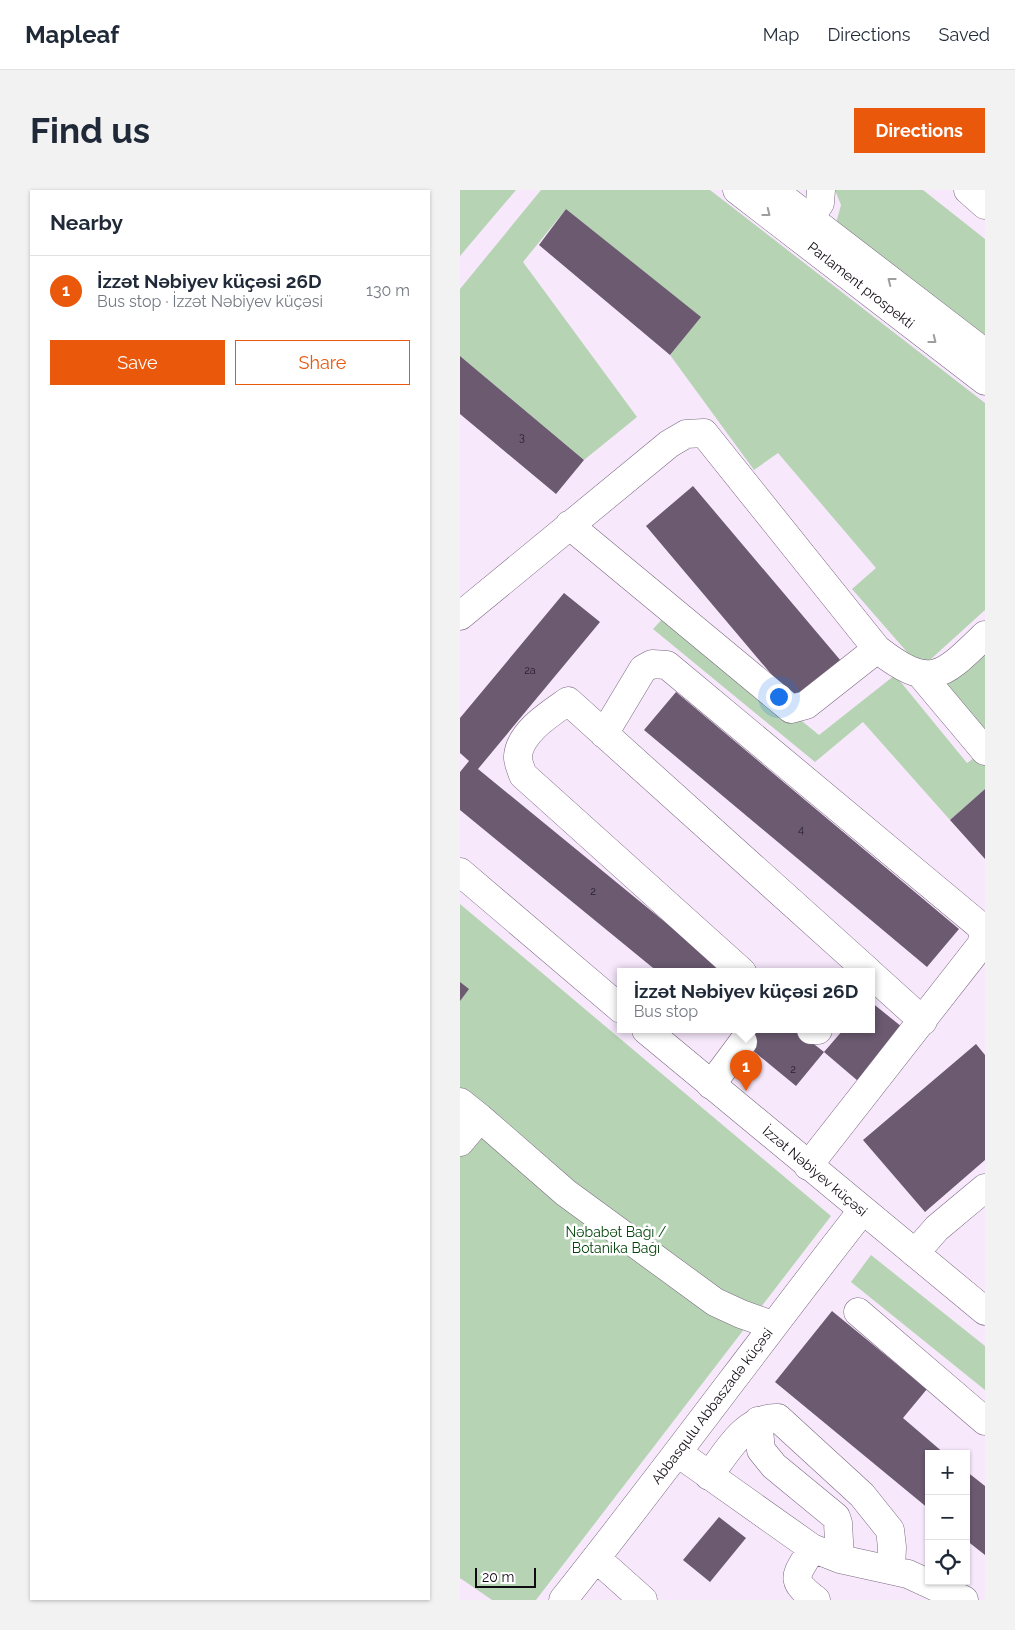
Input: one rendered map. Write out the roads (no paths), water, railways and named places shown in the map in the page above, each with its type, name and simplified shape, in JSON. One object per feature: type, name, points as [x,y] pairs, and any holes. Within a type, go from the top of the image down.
[{"type":"main road","name":"Parlament prospekti","points":[[737,190],[804,227],[985,353]]},
{"type":"main road","name":"Parlament prospekti","points":[[773,190],[804,227],[985,381]]},
{"type":"main road","points":[[804,227],[820,203],[822,190]]},
{"type":"main road","points":[[968,190],[985,204]]},
{"type":"main road","points":[[460,616],[669,444],[686,434],[704,433],[877,649],[892,660],[922,676],[985,751]]},
{"type":"main road","points":[[569,525],[791,709],[806,705],[877,649]]},
{"type":"main road","points":[[922,676],[940,673],[964,655],[985,635]]},
{"type":"main road","points":[[604,734],[643,668],[652,664],[667,665],[979,924],[984,934],[981,945],[808,1166]]},
{"type":"main road","points":[[738,968],[523,775],[517,756],[521,745],[538,721],[568,701],[864,968]]},
{"type":"main road","points":[[460,872],[617,1006]]},
{"type":"main road","points":[[875,978],[923,1021]]},
{"type":"main road","name":"İzzət Nəbiyev küçəsi","points":[[650,1033],[985,1311]]},
{"type":"main road","points":[[711,1085],[743,1042]]},
{"type":"main road","points":[[460,1142],[470,1110],[566,1192],[715,1302],[740,1314],[772,1325]]},
{"type":"main road","points":[[915,1253],[937,1228],[985,1188]]},
{"type":"main road","name":"Abbasqulu Abbaszadə küçəsi","points":[[563,1600],[678,1453],[772,1325],[862,1211]]},
{"type":"main road","points":[[858,1312],[985,1421]]},
{"type":"main road","points":[[709,1476],[741,1434],[766,1417],[778,1418],[862,1495],[890,1530],[892,1546],[891,1569]]},
{"type":"main road","points":[[758,1421],[761,1450],[774,1466],[836,1517],[840,1559]]},
{"type":"main road","points":[[678,1453],[812,1548],[840,1559],[908,1574],[951,1597]]},
{"type":"main road","points":[[812,1548],[798,1575],[797,1582],[799,1587],[816,1600]]},
{"type":"main road","points":[[596,1558],[643,1600]]},
{"type":"place","name":"İzzət Nəbiyev küçəsi 26D","points":[[746,1091]]},
{"type":"park label","name":"Nəbabət Bağı / Botanika Bağı","points":[[616,1240]]}]
